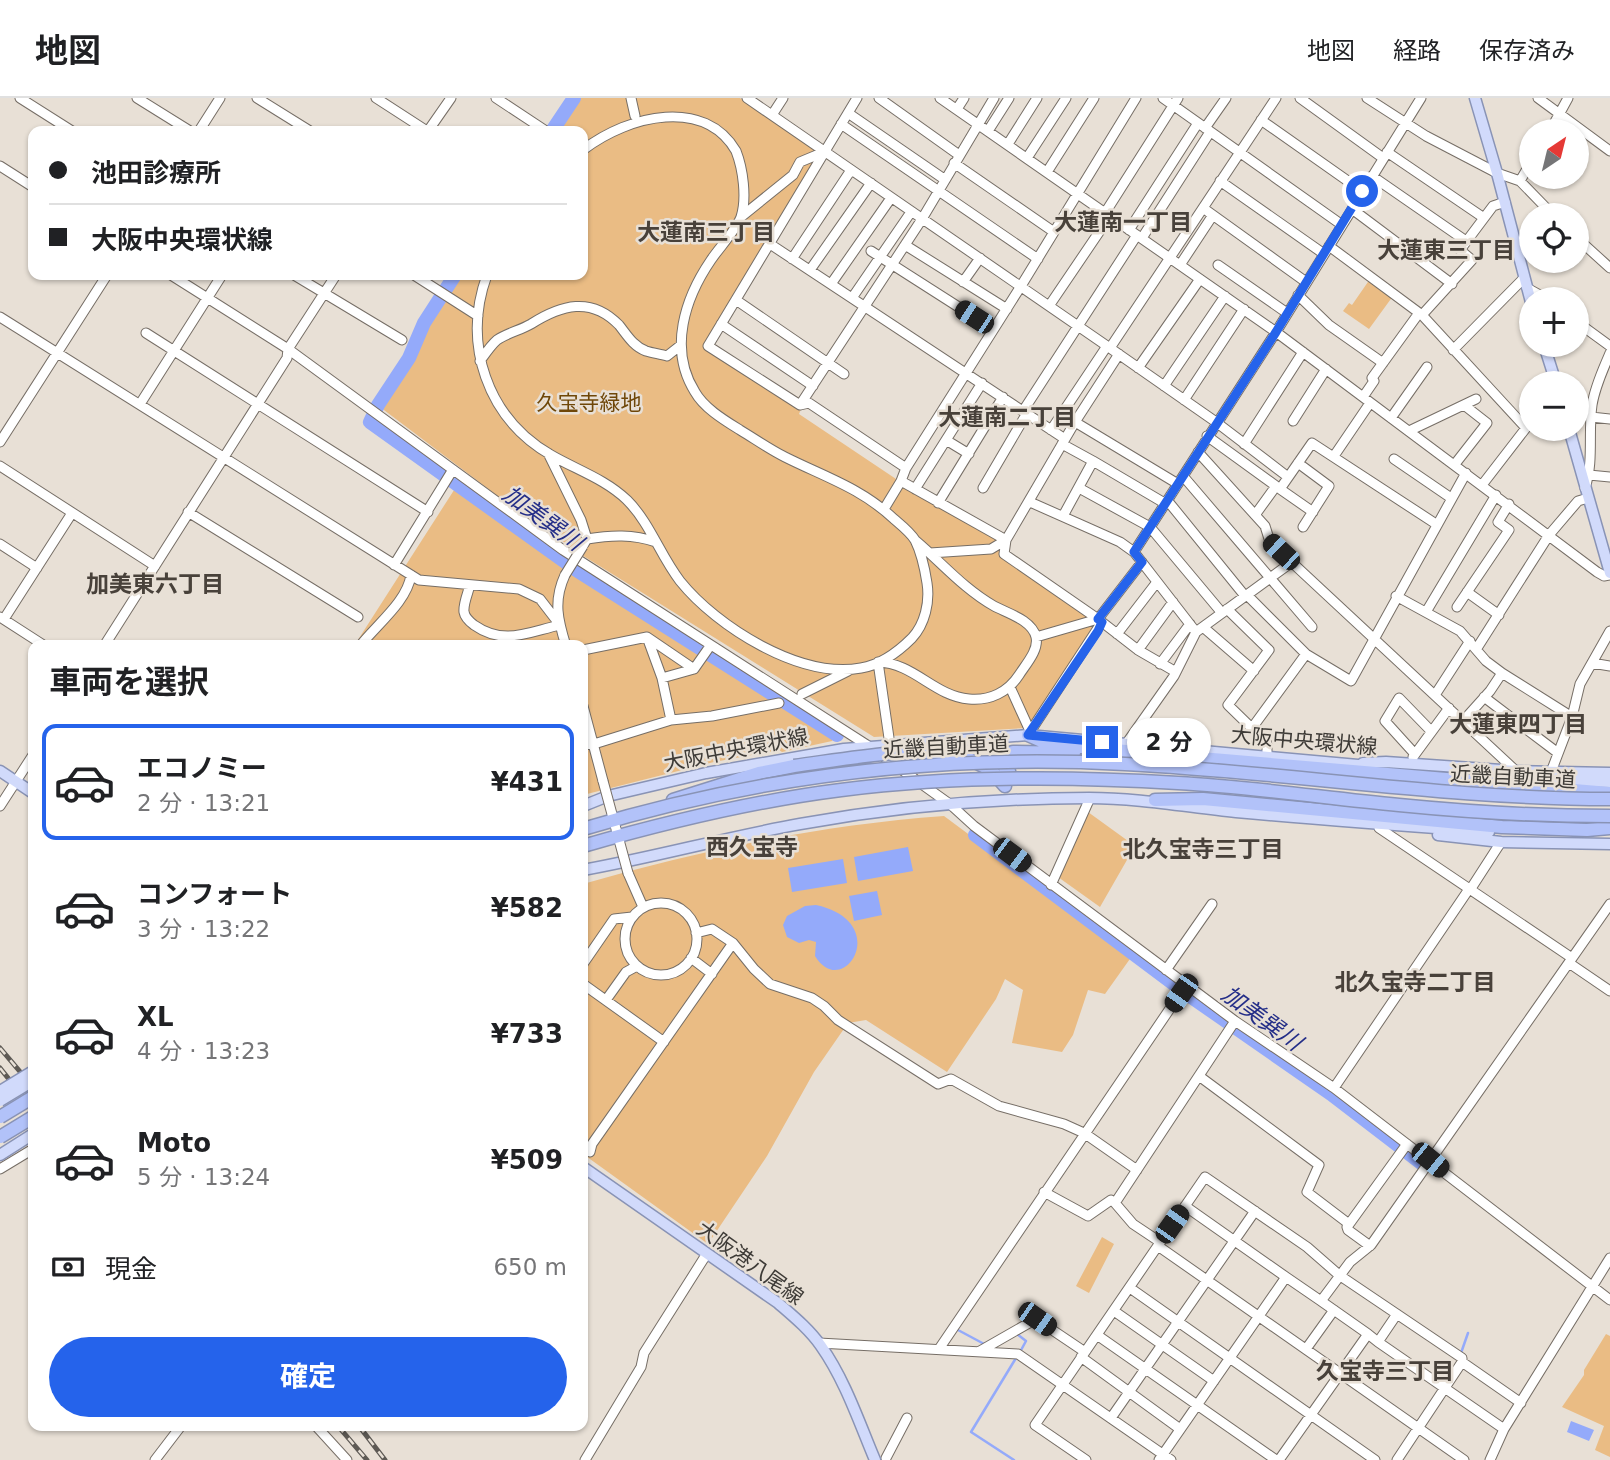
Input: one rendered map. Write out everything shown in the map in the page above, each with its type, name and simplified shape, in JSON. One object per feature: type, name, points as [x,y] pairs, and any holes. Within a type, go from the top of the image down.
[{"type":"highway","points":[[1029,733],[1046,743],[1507,786],[1610,793]]},
{"type":"highway","points":[[1009,771],[1005,768],[1006,754],[1013,752],[1165,755]]},
{"type":"highway","points":[[626,816],[734,781],[793,766],[896,754],[959,754],[991,771],[1005,786]]},
{"type":"highway","name":"近畿自動車道","points":[[588,827],[731,791],[837,774],[1013,762],[1182,767],[1455,794],[1610,799]]},
{"type":"highway","name":"近畿自動車道","points":[[588,845],[682,819],[788,798],[899,784],[999,779],[1108,779],[1182,783],[1453,810],[1610,816]]},
{"type":"highway","points":[[1155,800],[1203,799],[1503,827],[1610,831]]},
{"type":"highway","points":[[0,1117],[28,1100]]},
{"type":"highway","points":[[0,1137],[28,1120]]},
{"type":"main road","points":[[1475,98],[1526,287]]},
{"type":"main road","points":[[1572,441],[1610,572]]},
{"type":"main road","name":"大阪中央環状線","points":[[588,803],[706,773],[870,747],[1029,733],[1503,780],[1610,782]]},
{"type":"main road","points":[[1346,764],[1413,758],[1516,771],[1610,773]]},
{"type":"main road","points":[[0,771],[28,790]]},
{"type":"main road","points":[[588,869],[802,823],[997,801],[1090,798],[1155,800],[1202,809],[1331,821],[1489,831],[1610,831]]},
{"type":"main road","points":[[1331,821],[1501,842],[1610,844]]},
{"type":"main road","points":[[0,1091],[28,1074]]},
{"type":"main road","points":[[0,1101],[28,1084]]},
{"type":"main road","points":[[0,1155],[28,1137]]},
{"type":"main road","points":[[0,1163],[28,1146]]},
{"type":"main road","name":"大阪港八尾線","points":[[588,1171],[778,1303],[803,1325],[833,1365],[883,1459]]},
{"type":"street","points":[[20,98],[64,126]]},
{"type":"street","points":[[137,98],[182,126]]},
{"type":"street","points":[[202,126],[220,98]]},
{"type":"street","points":[[257,98],[302,126]]},
{"type":"street","points":[[376,98],[420,126]]},
{"type":"street","points":[[431,126],[451,98]]},
{"type":"street","points":[[496,98],[539,126]]},
{"type":"street","points":[[631,98],[635,116]]},
{"type":"street","points":[[747,98],[1119,354],[1216,422],[1288,477]]},
{"type":"street","points":[[772,115],[783,98]]},
{"type":"street","points":[[857,98],[708,346],[800,405],[809,403],[906,468]]},
{"type":"street","points":[[879,98],[1054,232]]},
{"type":"street","points":[[940,98],[1276,332],[1597,572],[1604,576],[1610,572]]},
{"type":"street","points":[[957,109],[964,98]]},
{"type":"street","points":[[800,405],[922,219],[993,98]]},
{"type":"street","points":[[988,131],[1009,98]]},
{"type":"street","points":[[1008,144],[1037,98]]},
{"type":"street","points":[[1027,158],[1066,98]]},
{"type":"street","points":[[1047,172],[1094,98]]},
{"type":"street","points":[[884,509],[906,468],[1136,98]]},
{"type":"street","points":[[1163,98],[1175,102],[1205,128],[1342,225]]},
{"type":"street","points":[[983,488],[1077,325],[1226,98]]},
{"type":"street","points":[[1051,430],[1276,98]]},
{"type":"street","points":[[1300,98],[1484,218]]},
{"type":"street","points":[[1367,98],[1405,124],[1497,173],[1519,181]]},
{"type":"street","points":[[1134,552],[1276,332],[1421,98]]},
{"type":"street","points":[[1538,98],[1610,150]]},
{"type":"street","points":[[1557,119],[1568,98]]},
{"type":"street","points":[[1049,306],[1175,102]]},
{"type":"street","points":[[588,146],[615,126],[635,116],[665,107]]},
{"type":"street","points":[[848,113],[944,179]]},
{"type":"street","points":[[709,114],[726,130],[738,157],[744,194],[741,217]]},
{"type":"street","points":[[1261,120],[1362,191]]},
{"type":"street","points":[[841,124],[1038,259]]},
{"type":"street","points":[[1136,234],[1205,128]]},
{"type":"street","points":[[824,152],[800,162],[793,175],[741,217],[696,283],[682,328],[681,345],[687,377],[696,396],[710,409],[782,456],[853,488],[884,509],[974,593],[1024,622],[1032,628],[1036,637],[1033,654],[1010,687],[989,697],[957,698],[940,691],[915,672],[892,662],[878,662]]},
{"type":"street","points":[[0,166],[28,184]]},
{"type":"street","points":[[792,259],[850,170]]},
{"type":"street","points":[[1372,176],[1466,241]]},
{"type":"street","points":[[1220,181],[1421,314],[1526,428],[1482,485]]},
{"type":"street","points":[[810,270],[871,183]]},
{"type":"street","points":[[1528,189],[1541,203]]},
{"type":"street","points":[[831,284],[891,198]]},
{"type":"street","points":[[1334,456],[1366,400],[1374,381],[1372,378],[1421,314],[1472,260],[1460,250],[1493,206],[1505,202]]},
{"type":"street","points":[[1203,208],[1306,282]]},
{"type":"street","points":[[1352,209],[1452,284]]},
{"type":"street","points":[[852,298],[911,212]]},
{"type":"street","points":[[1180,265],[1213,215]]},
{"type":"street","points":[[770,244],[1003,397],[1051,430],[1063,442],[1166,502],[1246,596],[1306,654],[1351,681],[1466,473]]},
{"type":"street","points":[[905,245],[1007,309]]},
{"type":"street","points":[[1589,248],[1610,268]]},
{"type":"street","points":[[871,251],[993,329]]},
{"type":"street","points":[[963,282],[980,258]]},
{"type":"street","points":[[1219,265],[1287,313]]},
{"type":"street","points":[[1138,368],[1199,279]]},
{"type":"street","points":[[0,442],[104,280]]},
{"type":"street","points":[[179,280],[288,349],[575,558],[870,747],[951,805],[974,826],[1166,970],[1183,989],[1334,1088],[1405,1148],[1430,1160],[1610,1300]]},
{"type":"street","points":[[140,404],[219,280]]},
{"type":"street","points":[[302,280],[402,340]]},
{"type":"street","points":[[108,640],[287,358],[288,349],[333,280]]},
{"type":"street","points":[[422,280],[478,316]]},
{"type":"street","points":[[485,280],[478,316],[477,344],[485,380],[507,417],[525,437],[548,453],[598,478],[617,491],[643,517],[679,579],[713,615],[736,630],[777,653],[804,664],[866,668],[893,655],[922,625],[928,589],[915,540]]},
{"type":"street","points":[[1453,350],[1525,283],[1530,287]]},
{"type":"street","points":[[1298,295],[1329,325],[1383,363]]},
{"type":"street","points":[[1164,386],[1225,296]]},
{"type":"street","points":[[736,300],[844,374]]},
{"type":"street","points":[[480,361],[496,341],[565,306],[583,306],[606,314],[629,340],[645,351],[667,356],[681,345]]},
{"type":"street","points":[[1184,400],[1244,309]]},
{"type":"street","points":[[0,317],[419,580],[519,589],[540,599],[560,625]]},
{"type":"street","points":[[721,324],[813,386]]},
{"type":"street","points":[[1589,331],[1610,346]]},
{"type":"street","points":[[146,332],[428,512]]},
{"type":"street","points":[[1244,444],[1303,352]]},
{"type":"street","points":[[1435,695],[1499,615],[1549,535],[1587,493],[1591,417],[1596,384],[1608,365],[1610,353]]},
{"type":"street","points":[[930,553],[991,550],[1006,540],[1075,422],[1119,354]]},
{"type":"street","points":[[1391,418],[1427,367]]},
{"type":"street","points":[[1293,421],[1325,369]]},
{"type":"street","points":[[915,489],[982,383]]},
{"type":"street","points":[[938,503],[1003,397]]},
{"type":"street","points":[[1409,431],[1476,398]]},
{"type":"street","points":[[1455,464],[1487,423],[1464,405]]},
{"type":"street","points":[[1591,417],[1610,419]]},
{"type":"street","points":[[1075,422],[1180,480],[1312,627]]},
{"type":"street","points":[[1207,436],[1313,512]]},
{"type":"street","points":[[946,440],[969,454]]},
{"type":"street","points":[[1255,514],[1288,477],[1312,443],[1436,524]]},
{"type":"street","points":[[1198,452],[1265,526],[1270,542],[1516,771]]},
{"type":"street","points":[[548,453],[581,520],[585,542],[558,592],[556,607],[564,640]]},
{"type":"street","points":[[1394,459],[1451,498]]},
{"type":"street","points":[[1063,516],[1093,461]]},
{"type":"street","points":[[1298,463],[1329,486],[1303,527]]},
{"type":"street","points":[[0,466],[155,566]]},
{"type":"street","points":[[394,565],[452,471]]},
{"type":"street","points":[[1590,475],[1610,477]]},
{"type":"street","points":[[901,481],[1006,540]]},
{"type":"street","points":[[1079,488],[1150,527],[1224,611],[1269,650],[1228,705],[1267,743],[1267,757]]},
{"type":"street","points":[[1426,612],[1496,495]]},
{"type":"street","points":[[1030,502],[1120,542],[1134,552],[1190,624],[1254,671]]},
{"type":"street","points":[[1457,607],[1509,530],[1497,522],[1509,504]]},
{"type":"street","points":[[188,512],[358,617]]},
{"type":"street","points":[[35,640],[2,618],[72,513]]},
{"type":"street","points":[[585,542],[605,536],[631,536],[656,542]]},
{"type":"street","points":[[1006,540],[1004,555],[1100,620],[1138,650],[1176,672]]},
{"type":"street","points":[[0,544],[37,568]]},
{"type":"street","points":[[1029,733],[1100,620],[1142,562]]},
{"type":"street","points":[[1126,744],[1176,672],[1200,630],[1292,562]]},
{"type":"street","points":[[364,640],[393,609],[410,581],[408,573]]},
{"type":"street","points":[[1117,634],[1157,582]]},
{"type":"street","points":[[470,585],[464,611],[466,617],[490,634],[499,637],[512,636],[560,625]]},
{"type":"street","points":[[1467,592],[1499,615]]},
{"type":"street","points":[[1396,596],[1460,631],[1486,661],[1572,717]]},
{"type":"street","points":[[1138,650],[1173,602]]},
{"type":"street","points":[[1036,637],[1100,620]]},
{"type":"street","points":[[1160,664],[1190,624]]},
{"type":"street","points":[[1551,772],[1572,717],[1580,684],[1610,631]]},
{"type":"street","points":[[647,636],[662,678],[671,720]]},
{"type":"street","points":[[588,649],[647,636],[695,669]]},
{"type":"street","points":[[662,678],[695,669],[708,649]]},
{"type":"street","points":[[1252,728],[1306,654]]},
{"type":"street","points":[[878,662],[889,738]]},
{"type":"street","points":[[1592,663],[1610,666]]},
{"type":"street","points":[[802,694],[852,669]]},
{"type":"street","points":[[1463,721],[1502,673]]},
{"type":"street","points":[[1010,687],[1029,733]]},
{"type":"street","points":[[1484,697],[1558,753]]},
{"type":"street","points":[[1431,731],[1399,698],[1385,721],[1413,758],[1449,708]]},
{"type":"street","points":[[588,745],[671,720],[712,716],[779,703]]},
{"type":"street","points":[[588,723],[628,873],[643,907]]},
{"type":"street","points":[[0,806],[28,763]]},
{"type":"street","points":[[1051,885],[1090,798]]},
{"type":"street","points":[[1380,828],[1572,958],[1610,990]]},
{"type":"street","points":[[1334,1088],[1501,842]]},
{"type":"street","points":[[660,903],[676,907],[689,917],[696,933],[696,946],[691,958],[680,969],[666,974],[650,973],[637,966],[629,955],[625,942],[626,929],[632,917],[643,907],[660,903]]},
{"type":"street","points":[[1166,970],[1212,904]]},
{"type":"street","points":[[1321,1300],[1350,1262],[1370,1246],[1610,904]]},
{"type":"street","points":[[588,957],[614,919],[632,917]]},
{"type":"street","points":[[696,933],[712,929],[733,943],[754,970],[770,984],[812,998],[849,1026],[939,1084],[951,1079],[999,1106],[1084,1132],[1137,1170]]},
{"type":"street","points":[[590,1152],[592,1144],[733,943]]},
{"type":"street","points":[[691,958],[712,974]]},
{"type":"street","points":[[606,1000],[626,972],[637,966]]},
{"type":"street","points":[[588,987],[664,1042]]},
{"type":"street","points":[[939,1349],[1183,989]]},
{"type":"street","points":[[1115,1203],[1233,1024]]},
{"type":"street","points":[[1199,1076],[1319,1165],[1307,1192],[1349,1224]]},
{"type":"street","points":[[0,1091],[28,1127]]},
{"type":"street","points":[[1370,1246],[1349,1230],[1349,1224],[1405,1148]]},
{"type":"street","points":[[0,1170],[28,1152]]},
{"type":"street","points":[[1086,1460],[1035,1425],[1205,1177],[1307,1247],[1339,1275],[1462,1358],[1462,1362],[1521,1402]]},
{"type":"street","points":[[1044,1192],[1088,1216],[1111,1200],[1133,1224],[1207,1280],[1464,1460]]},
{"type":"street","points":[[1185,1206],[1504,1429]]},
{"type":"street","points":[[1111,1418],[1255,1211]]},
{"type":"street","points":[[585,1460],[641,1367],[644,1353],[706,1255]]},
{"type":"street","points":[[1490,1460],[1504,1429],[1610,1258]]},
{"type":"street","points":[[819,1343],[939,1349],[986,1347],[1018,1354],[1164,1458],[1180,1429],[1286,1277]]},
{"type":"street","points":[[1130,1288],[1375,1460]]},
{"type":"street","points":[[1306,1349],[1334,1310]]},
{"type":"street","points":[[1114,1311],[1213,1381]]},
{"type":"street","points":[[1378,1342],[1397,1314]]},
{"type":"street","points":[[986,1347],[1037,1319],[1180,1429]]},
{"type":"street","points":[[1097,1335],[1278,1460],[1367,1334]]},
{"type":"street","points":[[1397,1460],[1462,1362]]},
{"type":"street","points":[[883,1459],[907,1418]]},
{"type":"street","points":[[155,1460],[177,1431]]},
{"type":"street","points":[[320,1431],[346,1460]]},
{"type":"green space","name":"久宝寺緑地","points":[[574,98],[740,98],[818,152],[816,161],[704,346],[801,409],[799,414],[902,483],[1003,541],[999,554],[1095,621],[1094,631],[1030,726],[874,737],[585,557],[499,497],[380,407],[455,280],[588,280],[588,126],[555,126]]},
{"type":"green space","points":[[1370,279],[1393,296],[1369,329],[1343,311],[1349,303],[1352,305]]},
{"type":"green space","points":[[456,487],[576,572],[835,735],[832,741],[714,762],[588,794],[588,640],[358,640]]},
{"type":"green space","points":[[1088,812],[1135,846],[1100,907],[1058,877]]},
{"type":"green space","points":[[944,816],[1132,956],[1105,994],[1088,990],[1073,1035],[1062,1052],[1012,1043],[1023,990],[1005,979],[996,999],[947,1072],[866,1020],[848,1023],[814,1072],[767,1156],[708,1244],[588,1158],[588,883],[717,850],[898,820]]},
{"type":"green space","points":[[1102,1237],[1114,1244],[1089,1293],[1076,1286]]},
{"type":"green space","points":[[1606,1334],[1610,1336],[1610,1457],[1595,1450],[1604,1426],[1562,1407],[1584,1375],[1584,1370]]},
{"type":"water","points":[[908,847],[913,871],[858,881],[854,857]]},
{"type":"water","points":[[843,859],[847,883],[792,892],[788,868]]},
{"type":"water","points":[[877,891],[882,915],[854,921],[849,896]]},
{"type":"water","points":[[816,905],[840,914],[853,927],[857,941],[855,954],[848,965],[838,970],[826,968],[815,956],[816,942],[809,940],[799,943],[787,937],[783,925],[787,916],[805,906]]},
{"type":"water","points":[[1571,1421],[1594,1430],[1589,1441],[1567,1432]]},
{"type":"waterway","name":"加美巽川","points":[[555,126],[574,98]]},
{"type":"waterway","name":"加美巽川","points":[[452,280],[424,323],[409,358],[370,422],[578,571],[837,735]]},
{"type":"waterway","name":"加美巽川","points":[[975,835],[1187,994],[1331,1094],[1421,1163]]},
{"type":"waterway","points":[[958,1330],[986,1345]]},
{"type":"waterway","points":[[1461,1353],[1468,1333]]},
{"type":"waterway","points":[[1017,1334],[1026,1341],[1020,1352]]},
{"type":"waterway","points":[[1014,1460],[971,1432],[1016,1358]]},
{"type":"railway","points":[[0,1048],[28,1081]]},
{"type":"railway","points":[[0,1068],[28,1103]]},
{"type":"railway","points":[[342,1431],[367,1460]]},
{"type":"railway","points":[[363,1431],[385,1460]]},
{"type":"district","name":"大蓮南一丁目","points":[[1123,222]]},
{"type":"district","name":"大蓮南三丁目","points":[[706,232]]},
{"type":"district","name":"大蓮東三丁目","points":[[1446,250]]},
{"type":"district","name":"大蓮南二丁目","points":[[1007,417]]},
{"type":"district","name":"加美東六丁目","points":[[155,584]]},
{"type":"district","name":"大蓮東四丁目","points":[[1518,724]]},
{"type":"district","name":"西久宝寺","points":[[752,847]]},
{"type":"district","name":"北久宝寺三丁目","points":[[1203,849]]},
{"type":"district","name":"北久宝寺二丁目","points":[[1415,982]]},
{"type":"district","name":"久宝寺三丁目","points":[[1385,1371]]},
{"type":"route","points":[[1102,742],[1028,735],[1098,631],[1102,622],[1098,619],[1142,562],[1134,552],[1276,332],[1362,191]]}]
